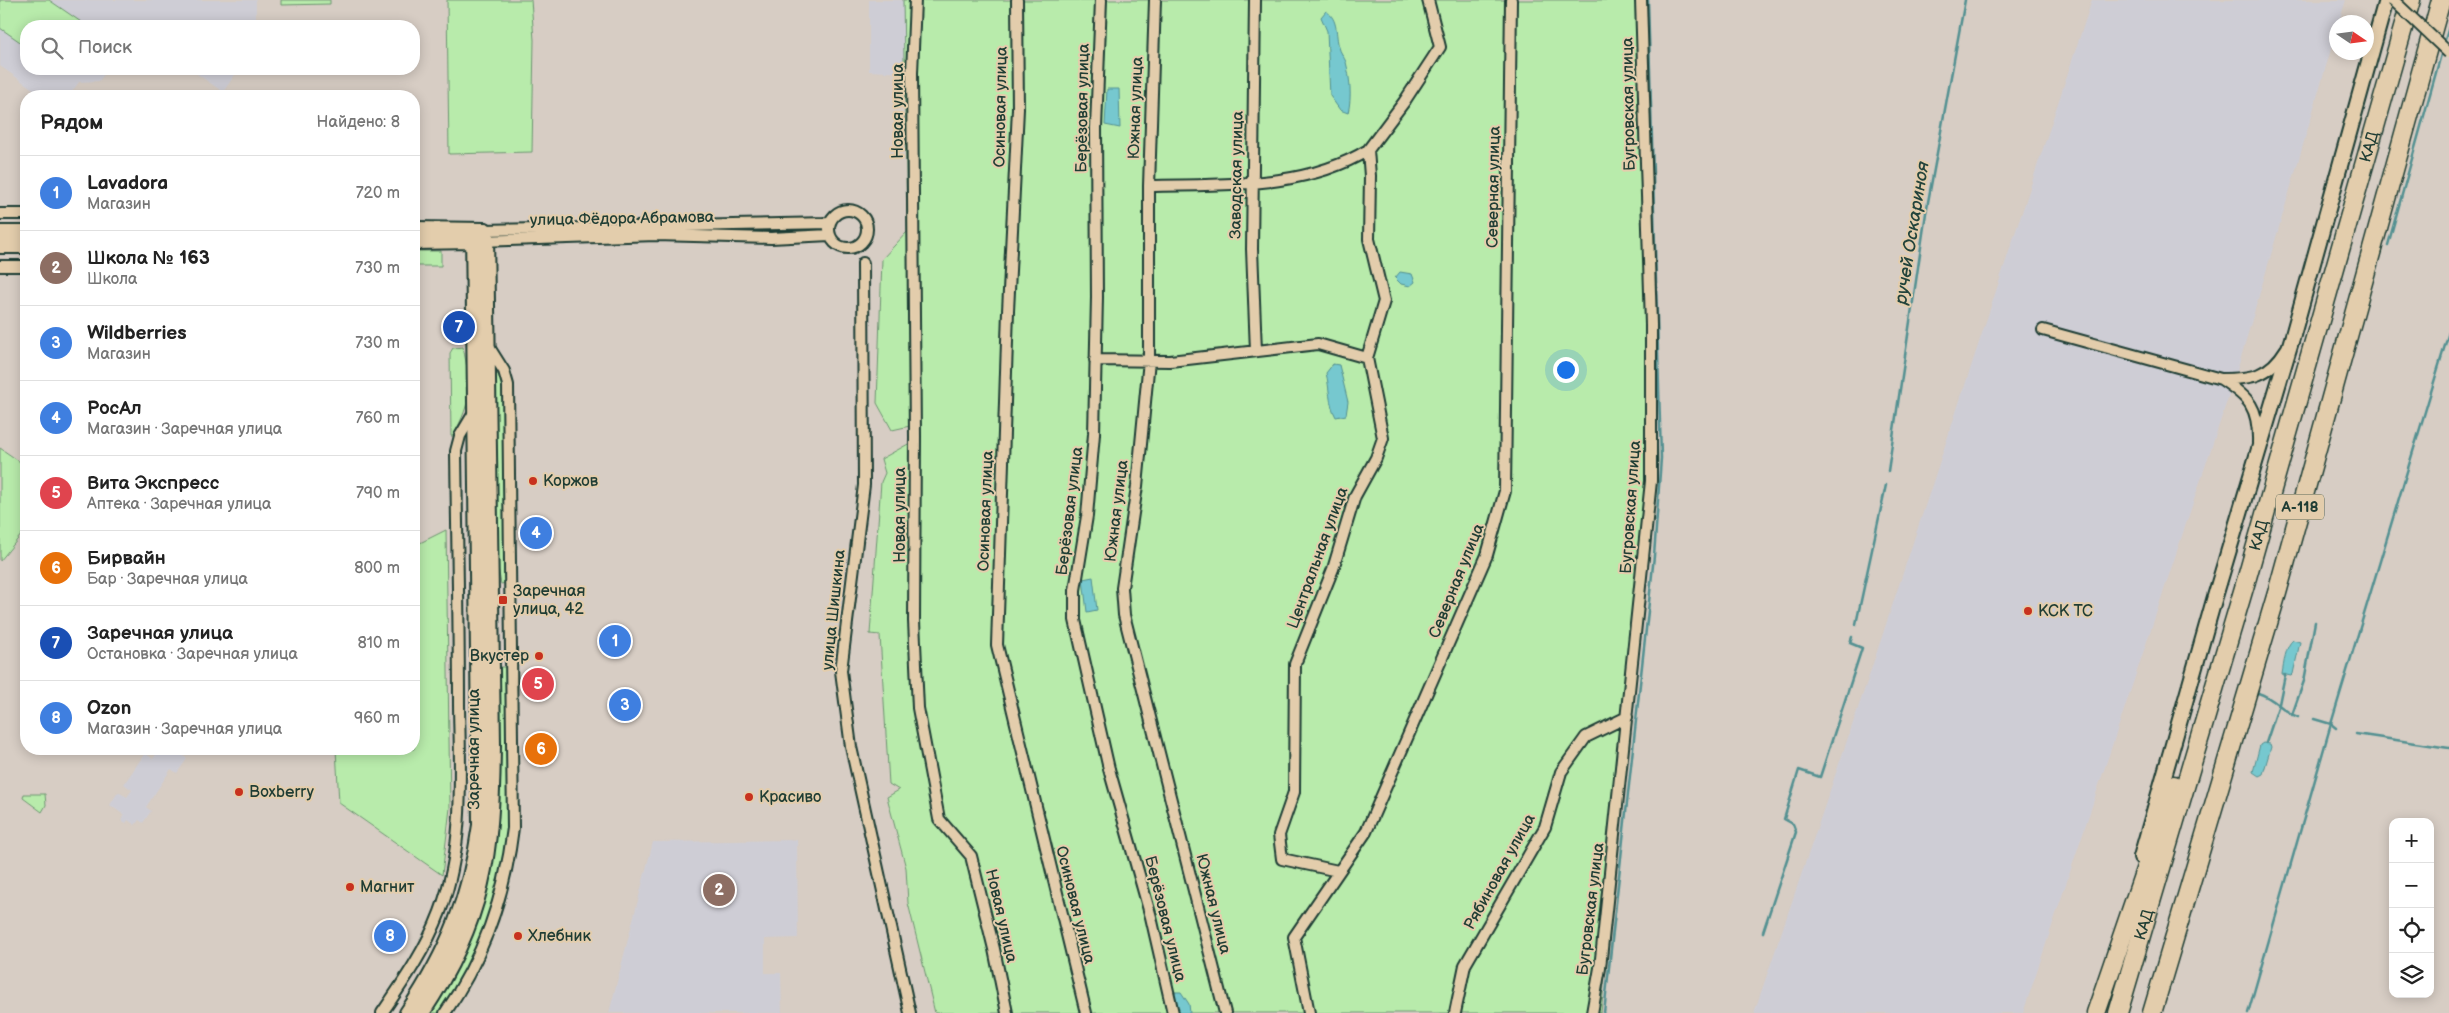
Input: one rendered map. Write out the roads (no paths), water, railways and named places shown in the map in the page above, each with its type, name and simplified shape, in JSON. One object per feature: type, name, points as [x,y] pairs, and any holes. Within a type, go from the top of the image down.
[{"type":"highway","name":"КАД","points":[[2118,1013],[2206,716],[2412,0]]},
{"type":"highway","name":"КАД","points":[[2152,1013],[2276,593],[2441,0]]},
{"type":"highway","points":[[2096,1013],[2116,949],[2172,789],[2206,716]]},
{"type":"street","name":"Новая улица","points":[[915,0],[912,73],[916,436],[914,621],[918,708],[939,819],[972,856],[1007,1013]]},
{"type":"street","name":"Осиновая улица","points":[[1017,0],[1018,109],[1008,311],[997,646],[1086,1013]]},
{"type":"street","name":"Берёзовая улица","points":[[1101,0],[1096,128],[1097,297],[1094,360],[1094,434],[1087,516],[1075,590],[1075,620],[1109,769],[1151,917],[1173,1013]]},
{"type":"street","name":"Южная улица","points":[[1155,0],[1149,186],[1149,360],[1137,486],[1122,588],[1124,615],[1225,1013]]},
{"type":"street","name":"Заводская улица","points":[[1255,0],[1251,184],[1256,351]]},
{"type":"street","points":[[1149,186],[1251,184],[1312,174],[1350,161],[1368,150],[1404,102],[1440,47],[1428,0]]},
{"type":"street","name":"Северная улица","points":[[1309,1013],[1294,937],[1366,832],[1487,555],[1506,491],[1511,0]]},
{"type":"street","name":"Бугровская улица","points":[[1592,1013],[1600,968],[1651,480],[1651,325],[1641,0]]},
{"type":"street","points":[[2116,949],[2214,600],[2294,335],[2386,0]]},
{"type":"street","points":[[2393,0],[2449,52]]},
{"type":"street","name":"Центральная улица","points":[[1338,871],[1282,859],[1278,835],[1294,792],[1294,664],[1333,569],[1355,496],[1376,458],[1383,438],[1367,358],[1384,300],[1369,239],[1370,176],[1368,150]]},
{"type":"street","points":[[851,210],[862,216],[867,229],[863,241],[851,248],[838,245],[830,235],[830,223],[838,212],[851,210]]},
{"type":"street","points":[[0,214],[20,214]]},
{"type":"street","name":"улица Фёдора Абрамова","points":[[420,241],[479,236],[830,223]]},
{"type":"street","name":"улица Фёдора Абрамова","points":[[420,231],[479,236],[656,235],[771,238],[830,235]]},
{"type":"street","points":[[0,233],[20,233]]},
{"type":"street","name":"Заречная улица","points":[[422,1013],[450,968],[471,920],[485,873],[492,825],[493,744],[487,344],[479,236]]},
{"type":"street","name":"Заречная улица","points":[[407,1013],[439,962],[459,917],[473,870],[480,825],[476,410],[479,236]]},
{"type":"street","points":[[0,246],[20,246]]},
{"type":"street","name":"улица Шишкина","points":[[862,263],[864,485],[841,671],[851,747],[910,1013]]},
{"type":"street","points":[[0,266],[20,266]]},
{"type":"street","points":[[2043,330],[2222,379],[2242,379],[2261,375],[2274,365],[2294,335]]},
{"type":"street","points":[[445,1013],[467,980],[495,916],[503,886],[513,828],[508,385],[504,371],[487,344]]},
{"type":"street","points":[[1094,360],[1204,358],[1318,344],[1367,358]]},
{"type":"street","points":[[2222,379],[2251,403],[2257,419],[2258,456]]},
{"type":"street","points":[[382,1013],[420,955],[433,930],[447,891],[457,844],[460,770],[456,451],[460,436],[476,410]]},
{"type":"street","name":"Рябиновая улица","points":[[1455,1013],[1465,965],[1545,827],[1561,772],[1586,737],[1627,717]]},
{"type":"water","points":[[1326,11],[1335,23],[1338,42],[1346,62],[1350,94],[1348,113],[1340,110],[1330,96],[1327,31],[1321,17]]},
{"type":"water","points":[[1107,89],[1119,89],[1120,128],[1105,125]]},
{"type":"water","points":[[1400,272],[1412,274],[1415,282],[1410,286],[1401,284],[1395,278]]},
{"type":"water","points":[[1333,364],[1339,365],[1348,402],[1346,415],[1336,417],[1330,401],[1326,373]]},
{"type":"water","points":[[1093,577],[1097,610],[1087,612],[1083,579]]},
{"type":"water","points":[[2293,640],[2300,642],[2291,676],[2282,674],[2284,660],[2290,643]]},
{"type":"water","points":[[2263,743],[2270,744],[2271,747],[2263,774],[2259,776],[2253,772],[2260,745]]},
{"type":"water","points":[[1175,992],[1181,992],[1189,1004],[1190,1013],[1176,1013],[1172,996]]},
{"type":"waterway","points":[[1604,1013],[1654,556],[1661,458],[1648,0]]},
{"type":"waterway","name":"ручей Оскариноя","points":[[1888,471],[1926,213],[1965,0]]},
{"type":"waterway","points":[[2444,43],[2449,27]]},
{"type":"waterway","points":[[2388,245],[2442,51]]},
{"type":"waterway","points":[[2248,1013],[2331,724],[2449,332]]},
{"type":"waterway","name":"ручей Оскариноя","points":[[1856,624],[1886,485]]},
{"type":"waterway","points":[[2292,715],[2304,681],[2315,622]]},
{"type":"waterway","name":"ручей Оскариноя","points":[[1763,932],[1796,832],[1793,824],[1784,819],[1799,770],[1820,777],[1862,648],[1850,643],[1852,637]]},
{"type":"waterway","points":[[2266,743],[2279,704],[2285,675]]},
{"type":"waterway","points":[[2258,693],[2298,717]]},
{"type":"waterway","points":[[2314,719],[2331,724],[2336,728]]},
{"type":"waterway","points":[[2356,734],[2449,748]]},
{"type":"place","name":"Заречная улица","points":[[459,327]]},
{"type":"place","name":"Коржов","points":[[533,481]]},
{"type":"place","name":"РосАл","points":[[536,533]]},
{"type":"place","name":"Заречная улица, 42","points":[[503,600]]},
{"type":"place","name":"КСК ТС","points":[[2028,611]]},
{"type":"place","name":"Lavadora","points":[[615,641]]},
{"type":"place","name":"Вкустер","points":[[539,656]]},
{"type":"place","name":"Вита Экспресс","points":[[538,684]]},
{"type":"place","name":"Wildberries","points":[[625,705]]},
{"type":"place","name":"Бирвайн","points":[[541,749]]},
{"type":"place","name":"Boxberry","points":[[239,792]]},
{"type":"place","name":"Красиво","points":[[749,797]]},
{"type":"place","name":"Магнит","points":[[350,887]]},
{"type":"place","name":"Школа № 163","points":[[719,890]]},
{"type":"place","name":"Ozon","points":[[390,936]]},
{"type":"place","name":"Хлебник","points":[[518,936]]}]
